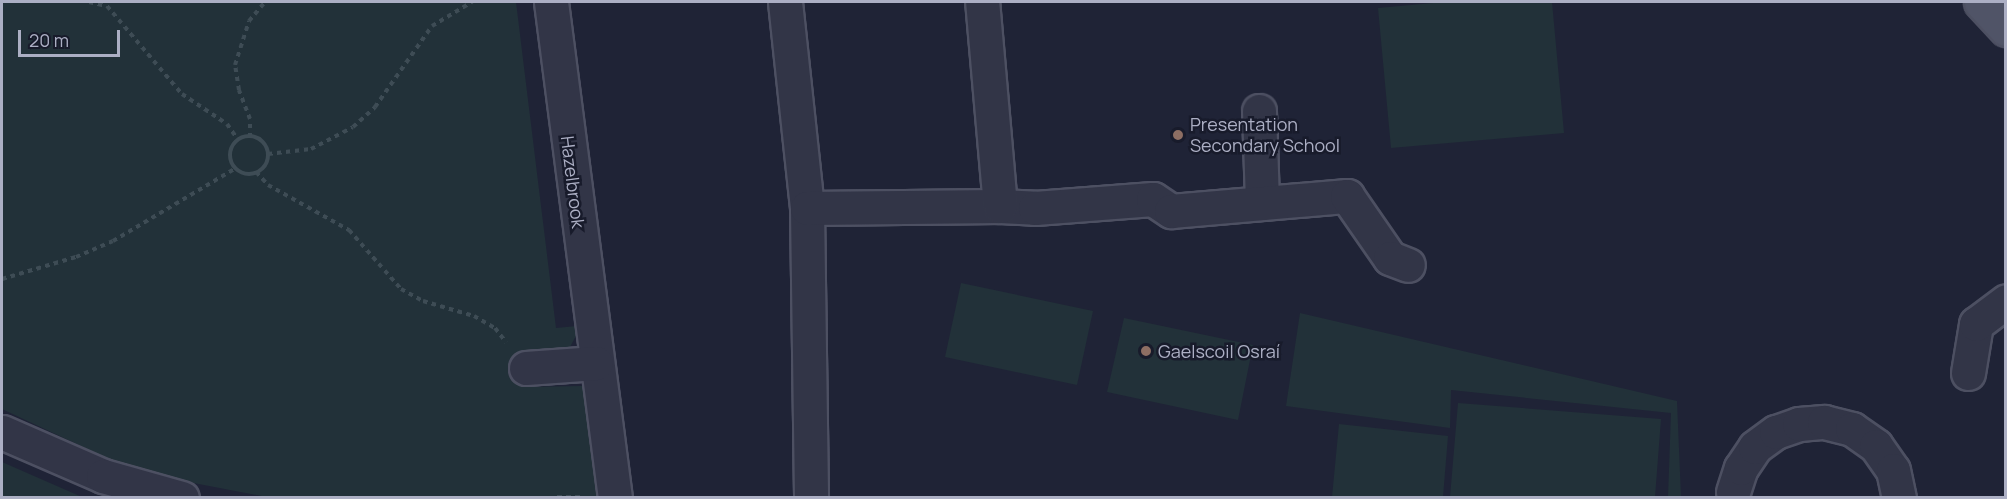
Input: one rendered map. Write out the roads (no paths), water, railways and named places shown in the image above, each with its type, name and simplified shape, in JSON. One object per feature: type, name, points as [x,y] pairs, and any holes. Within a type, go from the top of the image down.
[{"type":"main road","points":[[1981,2],[2006,29]]},
{"type":"street","name":"Hazelbrook","points":[[551,2],[615,498]]},
{"type":"street","points":[[785,2],[807,208],[811,498]]},
{"type":"street","points":[[982,2],[1000,206]]},
{"type":"street","points":[[1259,111],[1262,203]]},
{"type":"street","points":[[807,208],[1000,206],[1035,208],[1153,199],[1171,211],[1347,196],[1390,258],[1408,265]]},
{"type":"street","points":[[1968,373],[1976,324],[2006,301]]},
{"type":"street","points":[[521,356],[596,363]]},
{"type":"street","points":[[1875,498],[1875,480],[1862,462],[1844,449],[1822,443],[1783,451],[1768,463],[1743,492],[1741,468],[1755,447],[1776,432],[1799,424],[1824,422],[1852,429],[1876,446],[1893,470],[1899,498]]},
{"type":"street","points":[[2,432],[144,493],[182,498]]},
{"type":"place","name":"Presentation Secondary School","points":[[1178,135]]},
{"type":"place","name":"Gaelscoil Osraí","points":[[1146,351]]}]
